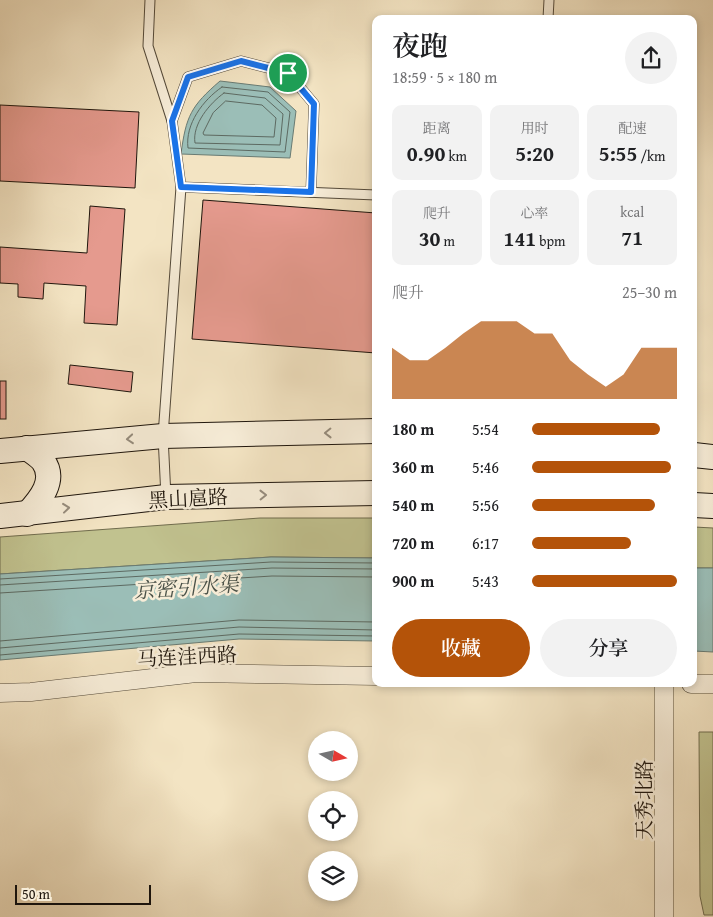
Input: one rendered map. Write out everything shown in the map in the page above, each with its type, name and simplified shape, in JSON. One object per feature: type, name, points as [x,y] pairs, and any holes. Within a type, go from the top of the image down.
[{"type":"main road","points":[[0,450],[163,436],[372,432]]},
{"type":"main road","points":[[27,448],[43,461],[48,476],[44,494],[27,514]]},
{"type":"main road","points":[[697,455],[713,457]]},
{"type":"main road","name":"黑山扈路","points":[[0,516],[166,498],[372,493]]},
{"type":"main road","points":[[697,505],[713,506]]},
{"type":"street","name":"马连洼西路","points":[[0,692],[31,692],[196,673],[372,676]]},
{"type":"street","points":[[697,684],[713,684]]},
{"type":"street","name":"天秀北路","points":[[664,687],[664,917]]},
{"type":"lane","points":[[150,0],[148,46],[172,121],[181,187],[163,436],[166,498]]},
{"type":"lane","points":[[548,15],[549,0]]},
{"type":"lane","points":[[172,121],[188,77],[241,61],[288,73],[314,104],[311,192]]},
{"type":"lane","points":[[181,187],[372,195]]},
{"type":"green space","points":[[260,518],[372,518],[372,558],[271,557],[0,574],[0,537]]},
{"type":"green space","points":[[697,527],[713,528],[713,568],[697,568]]},
{"type":"green space","points":[[699,732],[713,732],[713,915],[704,915],[700,896]]},
{"type":"water","points":[[220,81],[270,87],[296,111],[290,158],[181,154],[185,130],[196,105]]},
{"type":"water","name":"京密引水渠","points":[[271,557],[372,558],[372,641],[239,639],[0,660],[0,574]]},
{"type":"water","points":[[697,568],[713,568],[713,652],[697,651]]},
{"type":"building","points":[[0,105],[139,112],[135,188],[0,181]]},
{"type":"building","points":[[203,200],[372,213],[372,353],[192,339]]},
{"type":"building","points":[[90,206],[125,209],[117,325],[84,323],[86,286],[44,283],[43,299],[18,297],[18,284],[0,283],[0,247],[87,253]]},
{"type":"building","points":[[70,365],[133,372],[131,392],[68,384]]},
{"type":"building","points":[[0,381],[6,381],[6,419],[0,419]]},
{"type":"route","points":[[241,61],[288,73],[314,104],[311,192],[181,187],[172,121],[188,77],[241,61]]}]
